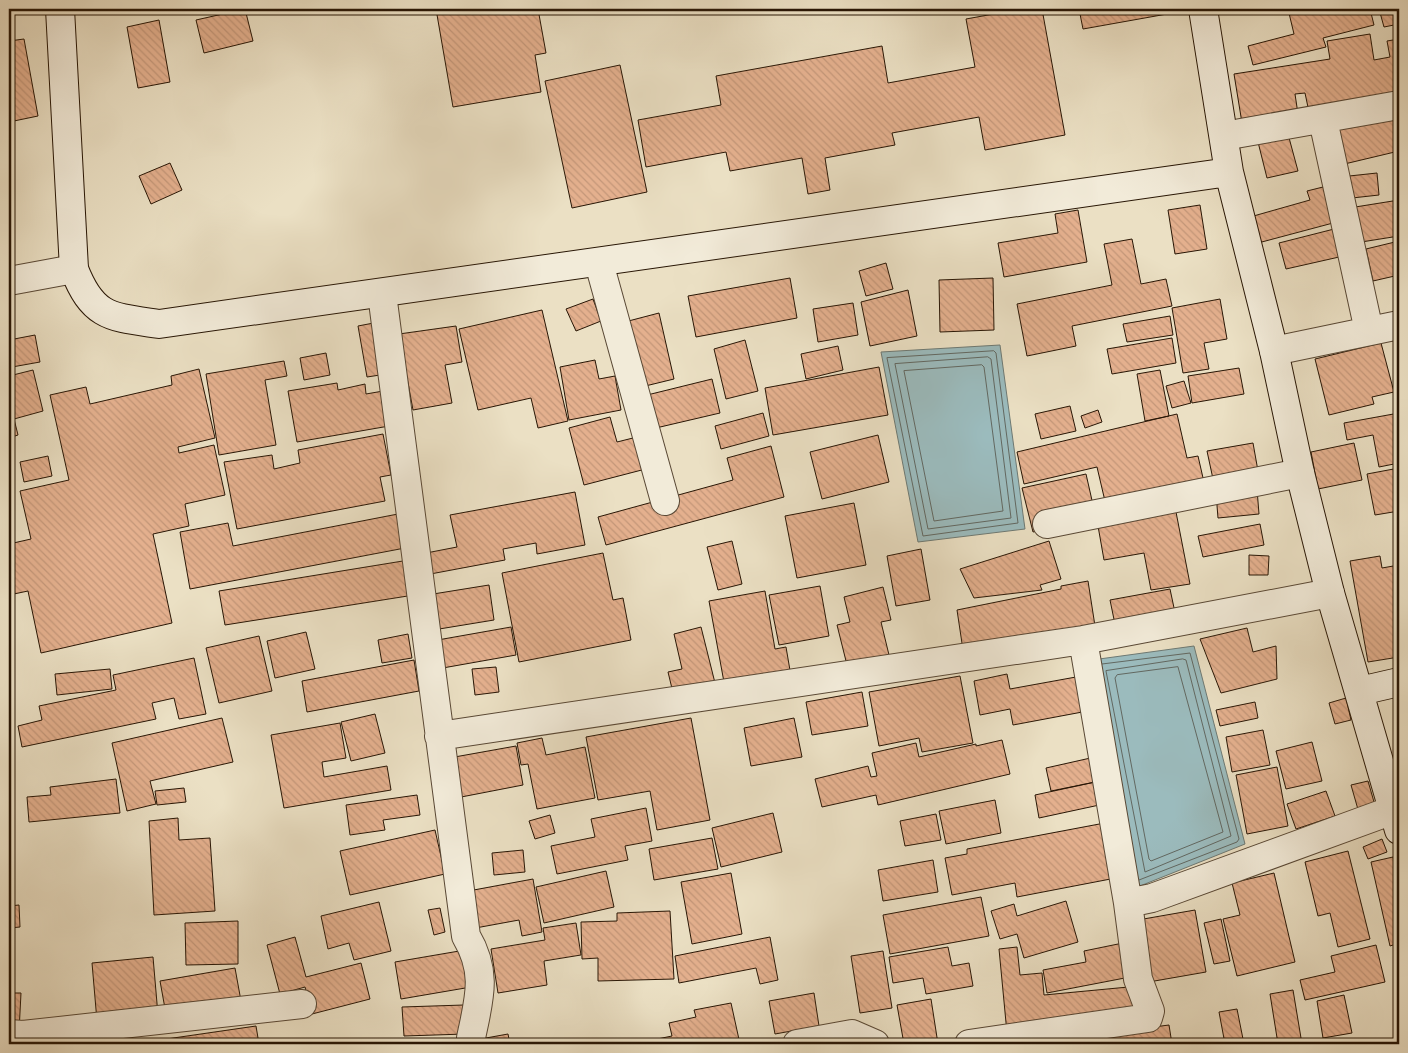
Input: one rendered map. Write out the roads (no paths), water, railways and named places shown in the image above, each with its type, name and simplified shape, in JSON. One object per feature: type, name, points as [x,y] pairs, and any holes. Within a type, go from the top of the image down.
[{"type":"street","points":[[60,9],[74,269],[84,293],[97,307],[114,318],[159,324],[382,294],[1229,172]]},
{"type":"street","points":[[1128,903],[1152,898],[1396,820],[1330,593],[1300,473],[1274,351],[1229,172],[1202,9]]},
{"type":"street","points":[[1224,136],[1399,106]]},
{"type":"street","points":[[1323,120],[1369,331]]},
{"type":"street","points":[[599,263],[665,501]]},
{"type":"street","points":[[9,281],[74,269]]},
{"type":"street","points":[[382,294],[466,936],[476,953],[482,989],[471,1038],[472,1044]]},
{"type":"street","points":[[1274,351],[1399,326]]},
{"type":"street","points":[[1047,524],[1300,473]]},
{"type":"street","points":[[439,736],[1083,640],[1330,593]]},
{"type":"street","points":[[969,1044],[1148,1018],[1150,1011],[1138,979],[1128,903],[1083,640]]},
{"type":"street","points":[[1360,691],[1399,682]]},
{"type":"street","points":[[9,1034],[23,1035],[302,1004]]},
{"type":"street","points":[[797,1044],[860,1041]]},
{"type":"water","points":[[1000,345],[1025,529],[918,542],[881,352]]},
{"type":"water","points":[[1194,646],[1245,844],[1135,888],[1092,660]]}]
